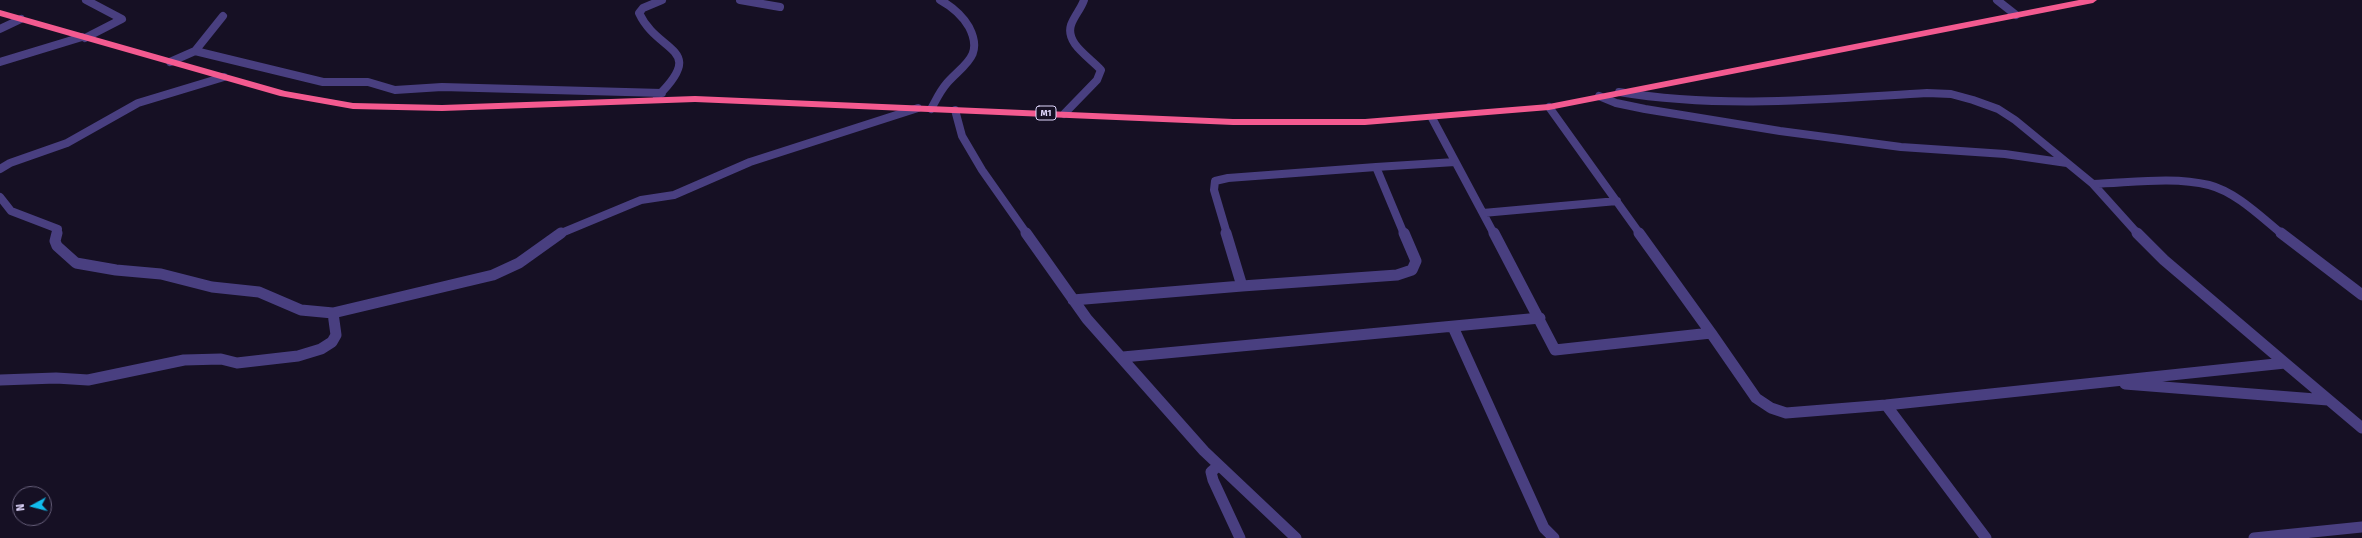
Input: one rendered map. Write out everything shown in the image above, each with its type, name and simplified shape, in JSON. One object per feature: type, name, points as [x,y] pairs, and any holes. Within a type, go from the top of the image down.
[{"type":"highway","name":"M1","points":[[0,13],[170,62],[319,102],[380,108],[442,108],[658,96],[931,109],[1299,123],[1432,118],[1549,106],[2093,0]]},
{"type":"street","points":[[0,62],[83,37],[113,26],[122,19],[118,14],[102,9],[86,0]]},
{"type":"street","points":[[195,51],[323,82],[368,82],[395,90],[442,87],[658,96],[670,86],[677,76],[680,64],[678,55],[645,23],[639,13],[643,8],[662,0]]},
{"type":"street","points":[[740,0],[780,7]]},
{"type":"street","points":[[931,109],[942,89],[969,63],[975,49],[973,33],[964,20],[940,0]]},
{"type":"street","points":[[1064,114],[1098,80],[1101,70],[1095,61],[1071,39],[1069,29],[1084,0]]},
{"type":"street","points":[[1997,0],[2016,15]]},
{"type":"street","points":[[170,62],[195,51],[223,16]]},
{"type":"street","points":[[0,29],[21,19]]},
{"type":"street","points":[[0,169],[10,163],[67,143],[138,103],[224,77]]},
{"type":"street","points":[[1619,92],[1656,100],[1723,104],[1927,93],[1951,94],[1998,109],[2015,120],[2093,184],[2118,213],[2164,260],[2362,428]]},
{"type":"street","points":[[1599,96],[1616,103],[1645,109],[1780,130],[1901,147],[2005,154],[2067,163]]},
{"type":"street","points":[[1549,106],[1756,398],[1771,408],[1786,413],[1886,405],[2285,362]]},
{"type":"street","points":[[0,197],[11,211],[37,219],[58,229],[55,241],[57,246],[76,263],[116,270],[161,274],[212,287],[259,292],[301,310],[333,313],[493,275],[519,263],[560,233],[624,206],[641,200],[674,195],[750,162],[918,108]]},
{"type":"street","points":[[956,110],[962,136],[982,170],[1087,319],[1123,357],[1204,451],[1296,538]]},
{"type":"street","points":[[1432,118],[1540,318],[1555,350],[1711,333]]},
{"type":"street","points":[[1242,286],[1214,190],[1215,182],[1228,178],[1455,162]]},
{"type":"street","points":[[1073,300],[1397,275],[1412,270],[1416,261],[1376,167]]},
{"type":"street","points":[[2093,184],[2181,181],[2210,185],[2236,198],[2362,295]]},
{"type":"street","points":[[1483,213],[1617,201]]},
{"type":"street","points":[[0,380],[56,378],[88,380],[184,360],[220,359],[237,363],[268,361],[298,356],[321,349],[332,342],[336,335],[333,313]]},
{"type":"street","points":[[1123,357],[1540,318]]},
{"type":"street","points":[[1453,327],[1544,528],[1554,538]]},
{"type":"street","points":[[2100,382],[2328,400]]},
{"type":"street","points":[[1886,405],[1986,538]]},
{"type":"street","points":[[1219,465],[1211,472],[1213,480],[1240,538]]},
{"type":"street","points":[[2254,538],[2362,527]]}]
